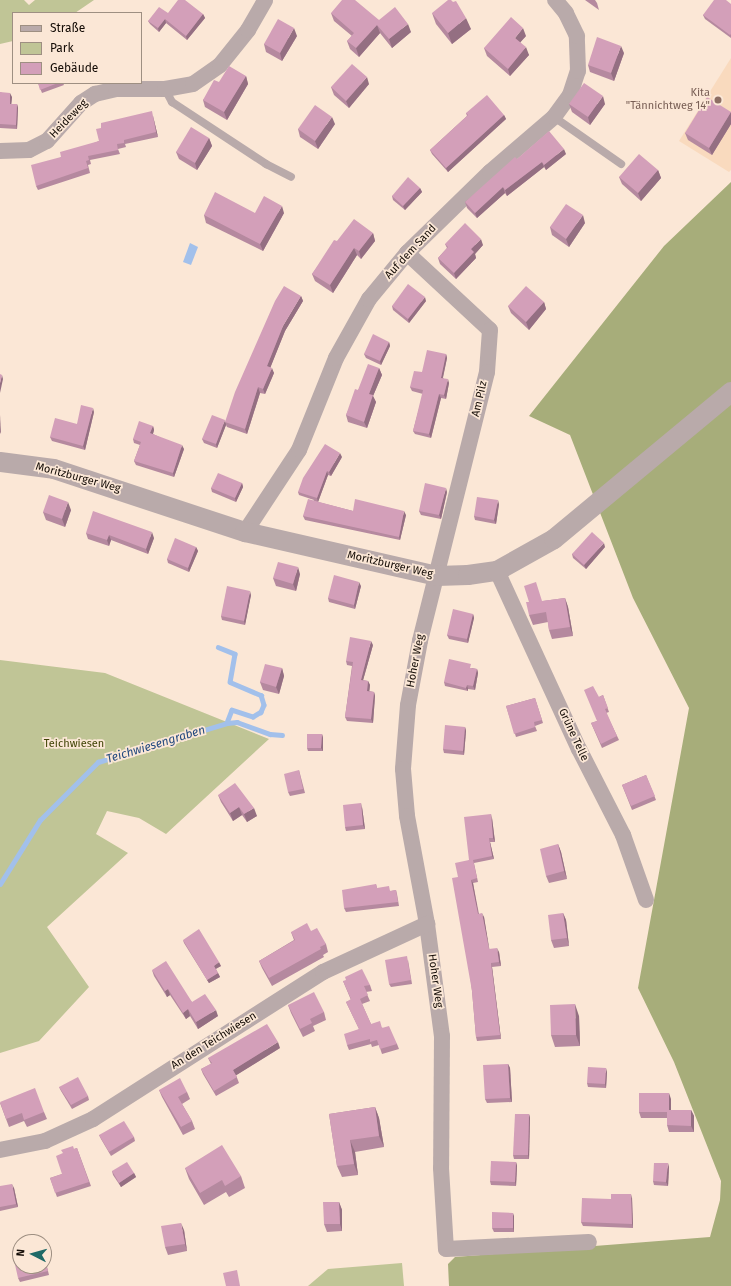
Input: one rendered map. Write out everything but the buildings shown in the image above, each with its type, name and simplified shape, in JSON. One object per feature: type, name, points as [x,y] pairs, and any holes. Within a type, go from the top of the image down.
[{"type":"street","name":"Heideweg","points":[[0,151],[29,150],[47,141],[81,103],[95,94],[116,89],[166,90],[193,84],[220,65],[248,30],[265,0]]},
{"type":"street","name":"Auf dem Sand","points":[[245,532],[299,450],[336,358],[351,326],[369,299],[407,253],[490,172],[554,117],[570,95],[578,71],[578,36],[566,14],[555,0]]},
{"type":"street","name":"Am Pilz","points":[[407,253],[490,330],[487,372],[437,576]]},
{"type":"street","name":"Moritzburger Weg","points":[[0,462],[41,466],[62,471],[245,532],[437,576],[497,571],[554,539],[731,392]]},
{"type":"street","name":"Grüne Telle","points":[[497,571],[579,749],[623,835],[646,900]]},
{"type":"street","name":"Hoher Weg","points":[[437,576],[420,641],[408,705],[403,769],[407,816],[427,924],[442,1036],[441,1168],[446,1249],[589,1242]]},
{"type":"street","name":"An den Teichwiesen","points":[[0,1150],[45,1141],[93,1119],[323,972],[427,924]]},
{"type":"lane","points":[[166,90],[172,102],[266,164],[291,177]]},
{"type":"lane","points":[[554,117],[621,164]]},
{"type":"shaded area","name":"Kita \"Tännichtweg 14\"","points":[[731,58],[731,170],[729,172],[679,141]]},
{"type":"green space","points":[[0,0],[24,0],[29,5],[35,0],[94,0],[76,12],[12,12],[12,41],[0,44]]},
{"type":"green space","points":[[731,182],[731,1286],[449,1286],[448,1264],[455,1257],[710,1237],[720,1200],[721,1181],[674,1062],[638,988],[689,708],[633,598],[570,435],[529,416],[664,246]]},
{"type":"green space","name":"Teichwiesen","points":[[0,660],[105,673],[269,739],[166,834],[139,818],[107,811],[96,834],[128,853],[47,927],[89,987],[39,1041],[0,1053]]},
{"type":"green space","points":[[402,1263],[404,1286],[308,1286],[328,1269]]},
{"type":"water","points":[[190,243],[198,247],[191,265],[183,262]]},
{"type":"waterway","name":"Teichwiesengraben","points":[[218,647],[235,654],[230,682],[261,695],[264,705],[261,712],[253,717],[232,710],[227,723]]},
{"type":"waterway","name":"Teichwiesengraben","points":[[0,884],[40,820],[98,762],[227,723],[237,722],[270,734],[282,735]]},
{"type":"place","name":"Kita \"Tännichtweg 14\"","points":[[718,100]]}]
